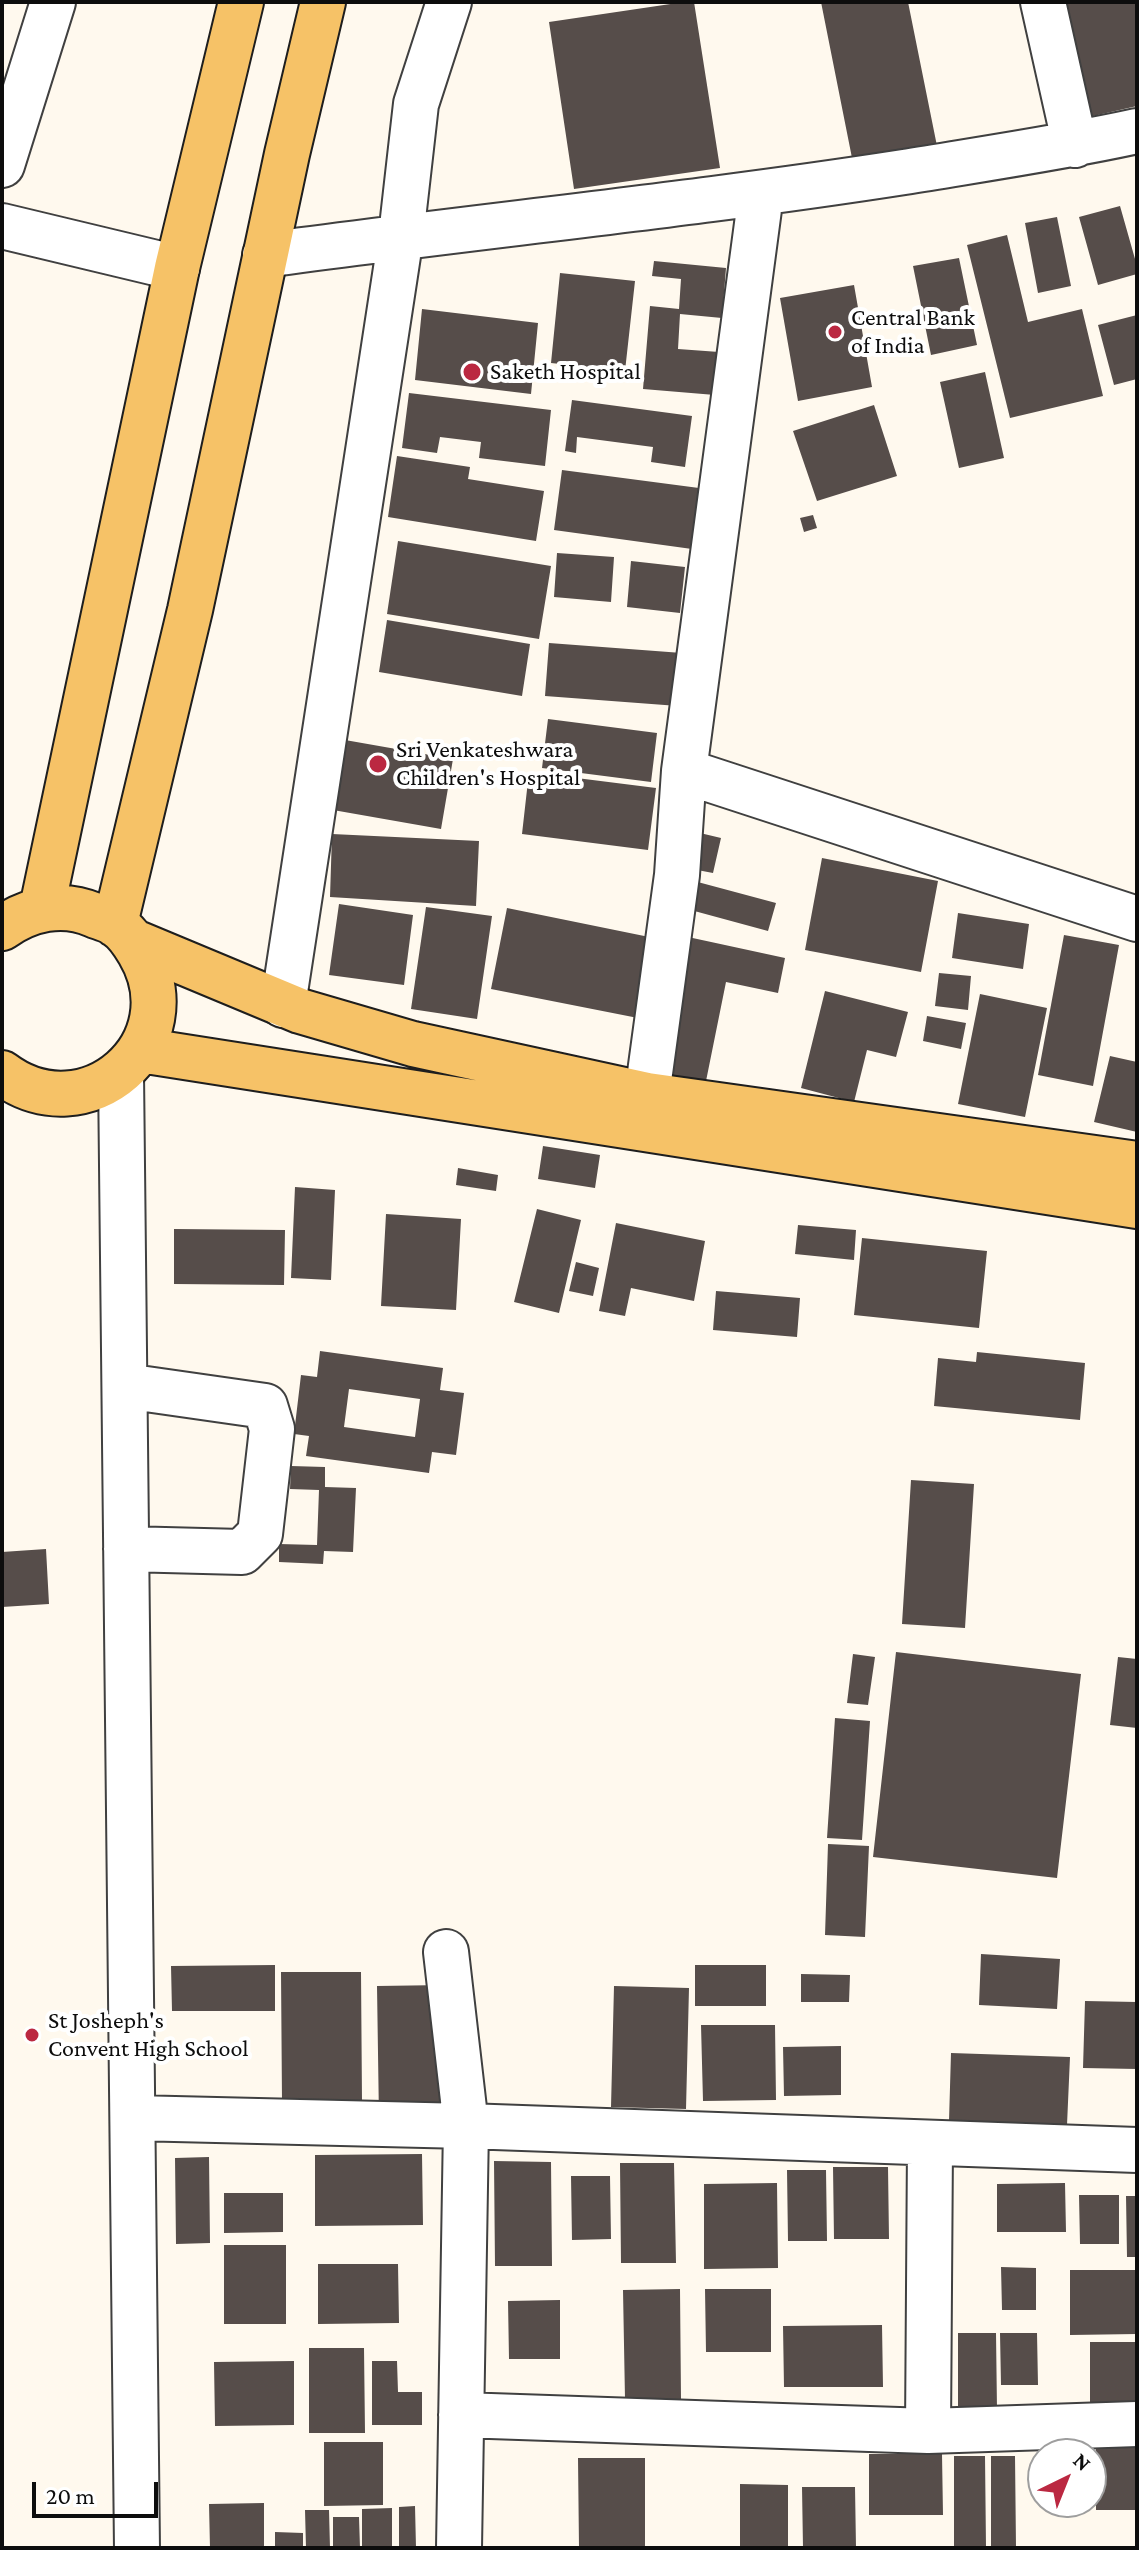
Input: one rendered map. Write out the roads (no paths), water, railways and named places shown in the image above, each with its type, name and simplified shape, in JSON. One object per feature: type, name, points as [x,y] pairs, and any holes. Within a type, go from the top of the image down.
[{"type":"main road","points":[[241,2],[16,914],[83,910],[283,1005],[413,1044],[647,1095],[1137,1164]]},
{"type":"main road","points":[[2,1073],[16,1083],[42,1093],[71,1094],[98,1087],[131,1062],[151,1024],[154,995],[147,966],[124,932],[265,255],[323,2]]},
{"type":"main road","points":[[131,1062],[1137,1206]]},
{"type":"street","points":[[2,165],[53,2]]},
{"type":"street","points":[[283,1005],[401,236],[416,104],[449,2]]},
{"type":"street","points":[[1043,2],[1075,145]]},
{"type":"street","points":[[265,255],[761,194],[1075,145],[1137,131]]},
{"type":"street","points":[[647,1095],[677,875],[684,771],[761,194]]},
{"type":"street","points":[[2,226],[177,268]]},
{"type":"street","points":[[684,771],[1137,919]]},
{"type":"street","points":[[131,1062],[125,1386],[137,2548]]},
{"type":"street","points":[[125,1386],[265,1406],[272,1429],[260,1534],[242,1552],[126,1549]]},
{"type":"street","points":[[446,1952],[466,2126],[459,2548]]},
{"type":"street","points":[[133,2118],[466,2126],[1137,2150]]},
{"type":"street","points":[[928,2431],[930,2144]]},
{"type":"street","points":[[461,2415],[928,2431],[1137,2424]]},
{"type":"place","name":"Central Bank of India","points":[[835,332]]},
{"type":"place","name":"Saketh Hospital","points":[[472,372]]},
{"type":"place","name":"Sri Venkateshwara Children's Hospital","points":[[378,764]]},
{"type":"place","name":"St Josheph's Convent High School","points":[[32,2035]]}]
